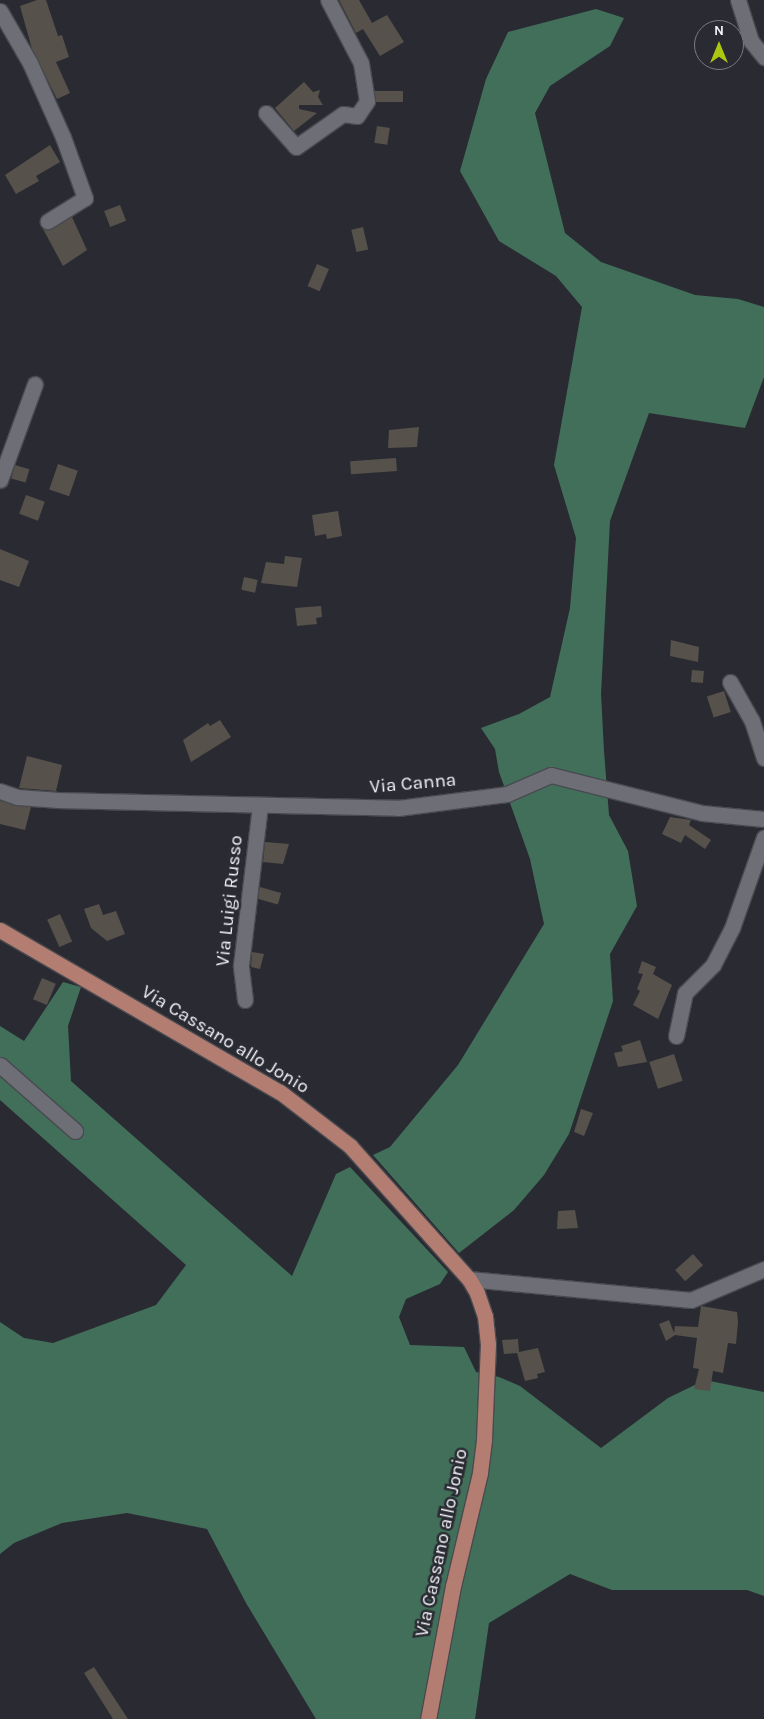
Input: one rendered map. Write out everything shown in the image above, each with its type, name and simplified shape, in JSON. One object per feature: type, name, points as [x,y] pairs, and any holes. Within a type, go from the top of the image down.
[{"type":"main road","name":"Via Cassano allo Jonio","points":[[0,930],[280,1092],[350,1146],[469,1279],[485,1316],[488,1372],[480,1474],[453,1586],[428,1719]]},
{"type":"street","points":[[266,113],[296,146],[343,114],[357,116],[367,101],[361,64],[328,0]]},
{"type":"street","points":[[738,0],[751,41],[764,57]]},
{"type":"street","points":[[0,12],[30,62],[63,137],[85,198],[48,221]]},
{"type":"street","points":[[0,480],[35,384]]},
{"type":"street","points":[[730,682],[752,720],[764,758]]},
{"type":"street","name":"Via Canna","points":[[0,791],[17,797],[56,800],[398,808],[508,794],[551,776],[702,813],[764,819]]},
{"type":"street","name":"Via Luigi Russo","points":[[245,1000],[241,965],[260,806]]},
{"type":"street","points":[[676,1036],[685,993],[713,965],[732,928],[764,837]]},
{"type":"street","points":[[0,1065],[76,1131]]},
{"type":"street","points":[[469,1279],[691,1300],[764,1269]]},
{"type":"green space","points":[[596,9],[624,18],[610,46],[550,86],[535,113],[565,233],[601,262],[695,295],[738,299],[764,307],[764,377],[745,428],[649,413],[610,521],[601,694],[604,751],[609,815],[628,851],[637,906],[610,954],[613,1001],[569,1134],[544,1175],[514,1210],[459,1253],[373,1155],[390,1147],[458,1065],[544,924],[530,859],[499,772],[495,749],[481,728],[519,714],[550,697],[570,608],[576,538],[554,465],[582,307],[556,276],[499,241],[460,171],[486,79],[508,32]]},
{"type":"green space","points":[[63,982],[81,987],[68,1026],[71,1081],[292,1276],[336,1174],[350,1167],[448,1272],[440,1284],[406,1299],[399,1317],[410,1345],[464,1347],[476,1372],[499,1377],[520,1386],[601,1448],[668,1398],[705,1380],[764,1392],[764,1596],[747,1590],[612,1590],[570,1574],[489,1623],[475,1719],[316,1719],[246,1603],[207,1529],[127,1513],[62,1523],[14,1543],[0,1554],[0,1322],[24,1338],[53,1343],[156,1305],[186,1265],[0,1100],[0,1026],[24,1041]]},
{"type":"building","points":[[37,0],[46,0],[58,36],[62,35],[69,57],[56,62],[70,93],[57,99],[32,49],[20,6]]},
{"type":"building","points":[[339,0],[359,0],[372,23],[387,15],[404,42],[380,56],[363,29],[356,33]]},
{"type":"building","points":[[304,82],[313,92],[320,90],[318,97],[323,105],[299,105],[299,109],[317,113],[294,131],[275,108]]},
{"type":"building","points":[[375,91],[403,91],[403,102],[375,102]]},
{"type":"building","points":[[377,126],[390,128],[387,145],[374,143]]},
{"type":"building","points":[[50,145],[60,162],[36,176],[39,181],[16,194],[5,175]]},
{"type":"building","points":[[120,205],[126,221],[110,227],[104,211]]},
{"type":"building","points":[[72,217],[87,250],[63,266],[43,229],[52,229]]},
{"type":"building","points":[[363,227],[368,249],[356,252],[351,230]]},
{"type":"building","points":[[317,264],[329,269],[320,291],[308,286]]},
{"type":"building","points":[[419,427],[417,447],[388,448],[389,430]]},
{"type":"building","points":[[396,458],[397,471],[351,474],[350,461]]},
{"type":"building","points":[[58,464],[78,471],[69,496],[49,490]]},
{"type":"building","points":[[15,465],[29,469],[26,483],[11,478]]},
{"type":"building","points":[[26,495],[45,502],[38,521],[19,514]]},
{"type":"building","points":[[338,511],[342,536],[327,539],[326,534],[315,536],[312,515]]},
{"type":"building","points":[[0,549],[29,561],[19,587],[0,580]]},
{"type":"building","points":[[285,556],[302,558],[297,587],[261,583],[266,562],[284,564]]},
{"type":"building","points":[[244,577],[258,580],[255,593],[241,590]]},
{"type":"building","points":[[321,606],[322,617],[316,618],[317,624],[297,626],[295,608]]},
{"type":"building","points":[[671,640],[699,647],[698,662],[670,656]]},
{"type":"building","points":[[692,670],[704,671],[703,683],[691,682]]},
{"type":"building","points":[[724,691],[731,712],[714,717],[707,697]]},
{"type":"building","points":[[220,720],[231,737],[191,762],[183,740],[208,723],[210,726]]},
{"type":"building","points":[[27,756],[62,765],[56,791],[19,788]]},
{"type":"building","points":[[0,801],[31,807],[25,830],[0,824]]},
{"type":"building","points":[[670,817],[691,820],[689,825],[711,840],[705,849],[685,835],[681,843],[662,834]]},
{"type":"building","points":[[265,842],[289,844],[283,864],[263,862]]},
{"type":"building","points":[[260,887],[281,893],[278,905],[257,899]]},
{"type":"building","points":[[99,904],[103,915],[116,911],[125,934],[107,941],[91,928],[84,909]]},
{"type":"building","points":[[60,914],[72,941],[59,947],[47,920]]},
{"type":"building","points":[[252,952],[264,954],[260,969],[251,967]]},
{"type":"building","points":[[642,961],[656,967],[653,974],[672,985],[658,1019],[633,1005],[640,991],[637,989],[643,974],[638,973]]},
{"type":"building","points":[[42,978],[56,984],[47,1005],[33,999]]},
{"type":"building","points":[[640,1040],[647,1062],[618,1067],[614,1053],[623,1051],[621,1046]]},
{"type":"building","points":[[674,1054],[683,1081],[658,1089],[649,1062]]},
{"type":"building","points":[[581,1109],[593,1113],[584,1136],[574,1132]]},
{"type":"building","points":[[575,1210],[578,1228],[557,1229],[558,1211]]},
{"type":"building","points":[[693,1254],[703,1265],[685,1281],[675,1270]]},
{"type":"building","points":[[701,1306],[737,1312],[736,1344],[728,1343],[723,1373],[713,1371],[710,1391],[694,1389],[699,1369],[693,1368],[697,1338],[675,1335],[666,1341],[659,1324],[669,1320],[674,1333],[675,1326],[698,1327]]},
{"type":"building","points":[[518,1339],[519,1352],[538,1348],[545,1372],[537,1374],[538,1378],[525,1381],[517,1353],[504,1354],[502,1340]]},
{"type":"building","points":[[94,1667],[128,1719],[113,1719],[84,1673]]}]
